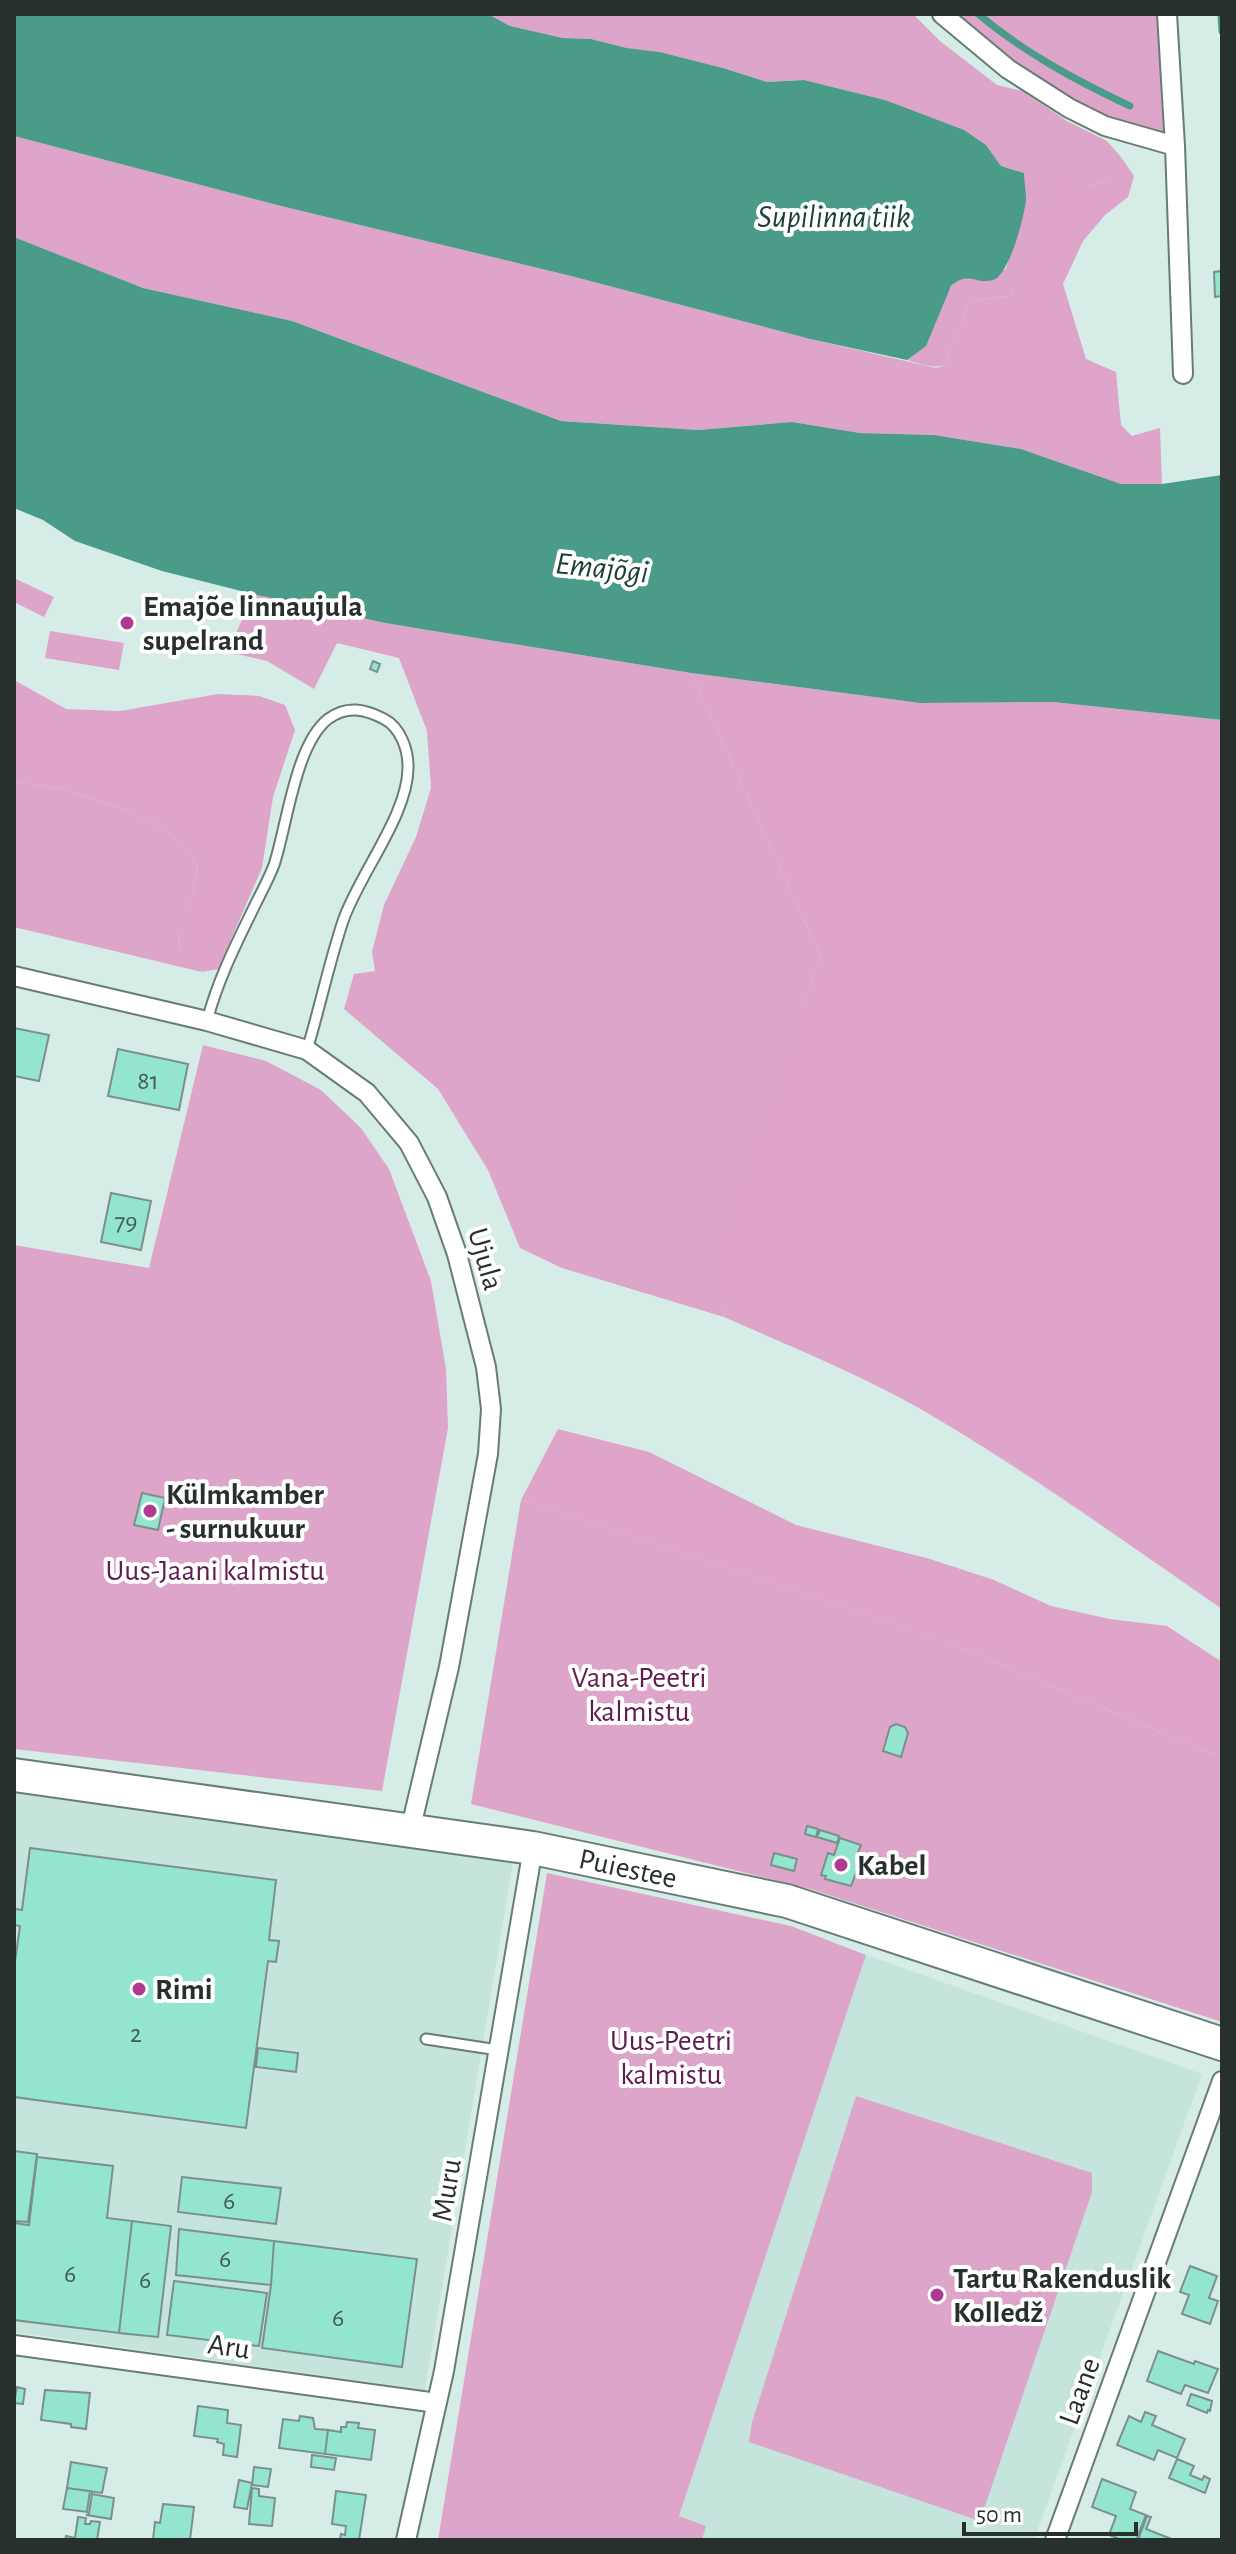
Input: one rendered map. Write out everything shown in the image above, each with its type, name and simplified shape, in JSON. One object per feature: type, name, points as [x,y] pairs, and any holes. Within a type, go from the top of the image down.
[{"type":"highway","name":"Puiestee","points":[[14,1775],[533,1848],[787,1901],[1222,2044]]},
{"type":"street","points":[[942,14],[1008,69],[1069,108],[1105,126],[1175,146]]},
{"type":"street","points":[[1167,14],[1183,374]]},
{"type":"street","name":"Ujula","points":[[14,976],[207,1021],[307,1050],[367,1093],[409,1143],[437,1197],[457,1254],[486,1367],[491,1409],[488,1454],[449,1667],[410,1831]]},
{"type":"street","name":"Muru","points":[[406,2540],[437,2403],[533,1848]]},
{"type":"street","name":"Laane","points":[[1055,2540],[1222,2081]]},
{"type":"street","name":"Aru","points":[[14,2345],[437,2403]]},
{"type":"lane","points":[[207,1021],[216,987],[274,865],[288,804],[312,737],[341,711],[358,709],[391,723],[400,736],[408,767],[406,782],[395,815],[343,920],[307,1050]]},
{"type":"lane","points":[[426,2039],[498,2050]]},
{"type":"shaded area","points":[[14,136],[277,205],[936,368],[945,365],[968,305],[976,300],[1011,296],[1037,221],[1058,173],[1090,185],[1111,182],[1121,157],[1134,176],[1128,197],[1105,215],[1083,241],[1063,284],[1086,359],[1116,372],[1121,425],[1132,436],[1160,428],[1162,484],[1121,484],[1021,449],[934,435],[860,433],[792,422],[698,430],[561,421],[292,321],[143,288],[14,237]]},
{"type":"shaded area","points":[[691,673],[920,703],[1053,702],[1222,720],[1222,1609],[1034,1480],[917,1407],[846,1371],[724,1317],[711,1256],[821,957]]},
{"type":"shaded area","points":[[14,680],[66,709],[120,711],[218,694],[259,696],[285,705],[295,730],[273,797],[262,868],[218,969],[202,972],[186,959],[180,949],[178,933],[198,868],[191,853],[162,827],[130,812],[65,789],[14,782]]},
{"type":"shaded area","points":[[558,1429],[649,1452],[796,1525],[930,1559],[994,1580],[1051,1606],[1110,1619],[1167,1626],[1222,1662],[1222,1758],[952,1644],[521,1500]]},
{"type":"shaded area","points":[[14,1784],[513,1862],[425,2390],[14,2332]]},
{"type":"shaded area","name":"Tartu Rakenduslik Kolledž","points":[[866,1955],[1202,2074],[1034,2540],[702,2540],[706,2526],[679,2517]]},
{"type":"green space","points":[[488,14],[913,14],[940,41],[997,85],[1022,91],[1067,121],[1107,141],[1121,157],[1112,182],[1090,185],[1018,277],[1011,296],[976,300],[968,305],[945,365],[926,366],[907,360],[925,342],[952,286],[961,279],[982,279],[1006,269],[1024,173],[1001,166],[986,145],[885,100],[804,80],[767,82],[660,52],[591,39],[563,38],[510,26]]},
{"type":"green space","points":[[942,14],[1167,14],[1175,146],[1105,126]]},
{"type":"green space","points":[[14,578],[54,597],[44,617],[14,602]]},
{"type":"green space","points":[[253,594],[385,623],[691,673],[821,957],[712,1256],[724,1317],[562,1268],[520,1248],[488,1170],[438,1089],[344,1009],[354,974],[375,971],[372,952],[384,905],[416,837],[431,788],[427,731],[399,658],[337,643],[314,689],[267,661],[228,652]]},
{"type":"green space","points":[[50,631],[124,643],[119,670],[45,658]]},
{"type":"green space","points":[[14,782],[65,789],[130,812],[162,827],[191,853],[198,868],[178,934],[180,949],[202,972],[14,927]]},
{"type":"green space","name":"Uus-Jaani kalmistu","points":[[203,1045],[266,1061],[321,1090],[361,1128],[389,1169],[431,1281],[446,1369],[448,1428],[382,1791],[14,1749],[14,1245],[149,1268]]},
{"type":"green space","name":"Vana-Peetri kalmistu","points":[[521,1500],[952,1644],[1222,1758],[1222,2022],[810,1889],[471,1804]]},
{"type":"green space","name":"Uus-Peetri kalmistu","points":[[547,1873],[791,1926],[866,1955],[679,2516],[706,2526],[702,2540],[438,2540]]},
{"type":"green space","points":[[856,2096],[1092,2173],[1092,2192],[984,2509],[977,2520],[749,2442],[752,2422]]},
{"type":"water","name":"Supilinna tiik","points":[[14,14],[488,14],[510,26],[563,38],[591,39],[660,52],[767,82],[804,80],[885,100],[964,130],[986,145],[1001,166],[1024,173],[1025,207],[1015,244],[999,276],[987,281],[967,278],[951,286],[926,346],[907,360],[810,339],[14,136]]},
{"type":"water","name":"Emajõgi","points":[[14,237],[143,288],[292,321],[561,421],[698,430],[792,422],[860,433],[934,435],[1021,449],[1121,484],[1162,484],[1222,475],[1222,720],[1053,702],[920,703],[691,673],[385,623],[162,571],[75,541],[43,520],[14,508]]},
{"type":"building","points":[[1222,271],[1222,296],[1215,297],[1214,272]]},
{"type":"building","points":[[373,661],[380,664],[377,672],[370,669]]},
{"type":"building","points":[[14,1028],[49,1035],[39,1081],[14,1076]]},
{"type":"building","points":[[118,1049],[188,1064],[179,1110],[108,1096]]},
{"type":"building","points":[[111,1193],[151,1201],[141,1250],[101,1242]]},
{"type":"building","name":"Külmkamber - surnukuur","points":[[142,1493],[165,1498],[158,1530],[134,1525]]},
{"type":"building","points":[[896,1724],[905,1727],[908,1733],[901,1757],[883,1751],[890,1727]]},
{"type":"building","points":[[807,1826],[818,1829],[816,1837],[805,1834]]},
{"type":"building","points":[[820,1830],[839,1836],[837,1843],[817,1837]]},
{"type":"building","name":"Kabel","points":[[840,1838],[861,1845],[858,1852],[863,1854],[851,1886],[821,1875],[828,1853],[834,1855]]},
{"type":"building","points":[[30,1848],[276,1880],[269,1940],[279,1941],[276,1962],[268,1961],[246,2128],[14,2097],[14,1969],[20,1926],[14,1925],[14,1909],[22,1910]]},
{"type":"building","points":[[774,1853],[797,1859],[794,1871],[771,1865]]},
{"type":"building","points":[[258,2048],[298,2053],[296,2072],[256,2067]]},
{"type":"building","points":[[14,2151],[37,2154],[28,2222],[14,2221]]},
{"type":"building","points":[[37,2157],[113,2166],[107,2218],[132,2221],[119,2333],[14,2320],[14,2223],[29,2225]]},
{"type":"building","points":[[182,2177],[281,2188],[276,2224],[178,2212]]},
{"type":"building","points":[[132,2221],[171,2226],[158,2337],[119,2333]]},
{"type":"building","points":[[179,2229],[274,2241],[271,2285],[176,2275]]},
{"type":"building","points":[[274,2241],[417,2259],[402,2367],[262,2348]]},
{"type":"building","points":[[1190,2266],[1217,2276],[1209,2298],[1218,2301],[1210,2324],[1182,2314],[1189,2295],[1180,2292]]},
{"type":"building","points":[[174,2281],[267,2293],[259,2346],[167,2335]]},
{"type":"building","points":[[1158,2351],[1218,2369],[1208,2393],[1185,2385],[1181,2394],[1147,2381]]},
{"type":"building","points":[[17,2387],[25,2389],[23,2404],[14,2403]]},
{"type":"building","points":[[45,2390],[90,2393],[86,2429],[41,2420]]},
{"type":"building","points":[[1191,2394],[1212,2401],[1210,2411],[1207,2413],[1187,2405]]},
{"type":"building","points":[[198,2406],[228,2410],[227,2423],[241,2425],[237,2457],[223,2455],[224,2444],[217,2442],[218,2439],[194,2436]]},
{"type":"building","points":[[1145,2412],[1156,2416],[1152,2425],[1185,2439],[1177,2458],[1158,2450],[1154,2460],[1117,2445],[1129,2416],[1141,2422]]},
{"type":"building","points":[[300,2416],[313,2418],[315,2429],[328,2430],[325,2454],[279,2448],[283,2419],[299,2421]]},
{"type":"building","points":[[347,2422],[359,2423],[358,2428],[375,2430],[371,2460],[325,2454],[328,2430],[341,2432],[341,2427],[346,2427]]},
{"type":"building","points":[[312,2455],[336,2458],[334,2470],[311,2467]]},
{"type":"building","points":[[1177,2459],[1194,2466],[1190,2475],[1202,2480],[1204,2476],[1210,2479],[1205,2493],[1169,2478]]},
{"type":"building","points":[[71,2462],[107,2468],[102,2493],[67,2488]]},
{"type":"building","points":[[254,2467],[271,2469],[268,2487],[252,2485]]},
{"type":"building","points":[[1102,2479],[1136,2492],[1130,2509],[1146,2515],[1136,2540],[1122,2540],[1109,2535],[1116,2516],[1092,2507]]},
{"type":"building","points":[[239,2480],[252,2483],[247,2509],[234,2507]]},
{"type":"building","points":[[67,2488],[90,2491],[87,2512],[63,2509]]},
{"type":"building","points":[[252,2488],[259,2489],[259,2496],[275,2498],[272,2526],[249,2524]]},
{"type":"building","points":[[336,2491],[366,2495],[359,2540],[340,2540],[341,2534],[345,2535],[346,2526],[332,2524]]},
{"type":"building","points":[[92,2494],[114,2498],[111,2519],[86,2515],[89,2514]]},
{"type":"building","points":[[163,2504],[194,2507],[190,2540],[153,2540],[155,2522],[160,2523]]},
{"type":"building","points":[[1147,2516],[1151,2517],[1146,2529],[1174,2540],[1138,2540]]},
{"type":"building","points":[[78,2517],[86,2518],[85,2524],[100,2522],[97,2540],[65,2540],[66,2536],[75,2538]]},
{"type":"waterway","points":[[978,14],[1051,65],[1130,106]]},
{"type":"waterway","points":[[1221,14],[1222,31]]},
{"type":"place","name":"Emajõe linnaujula supelrand","points":[[127,623]]},
{"type":"place","name":"Külmkamber - surnukuur","points":[[150,1511]]},
{"type":"place","name":"Kabel","points":[[841,1865]]},
{"type":"place","name":"Rimi","points":[[139,1989]]},
{"type":"place","name":"Tartu Rakenduslik Kolledž","points":[[937,2295]]}]
